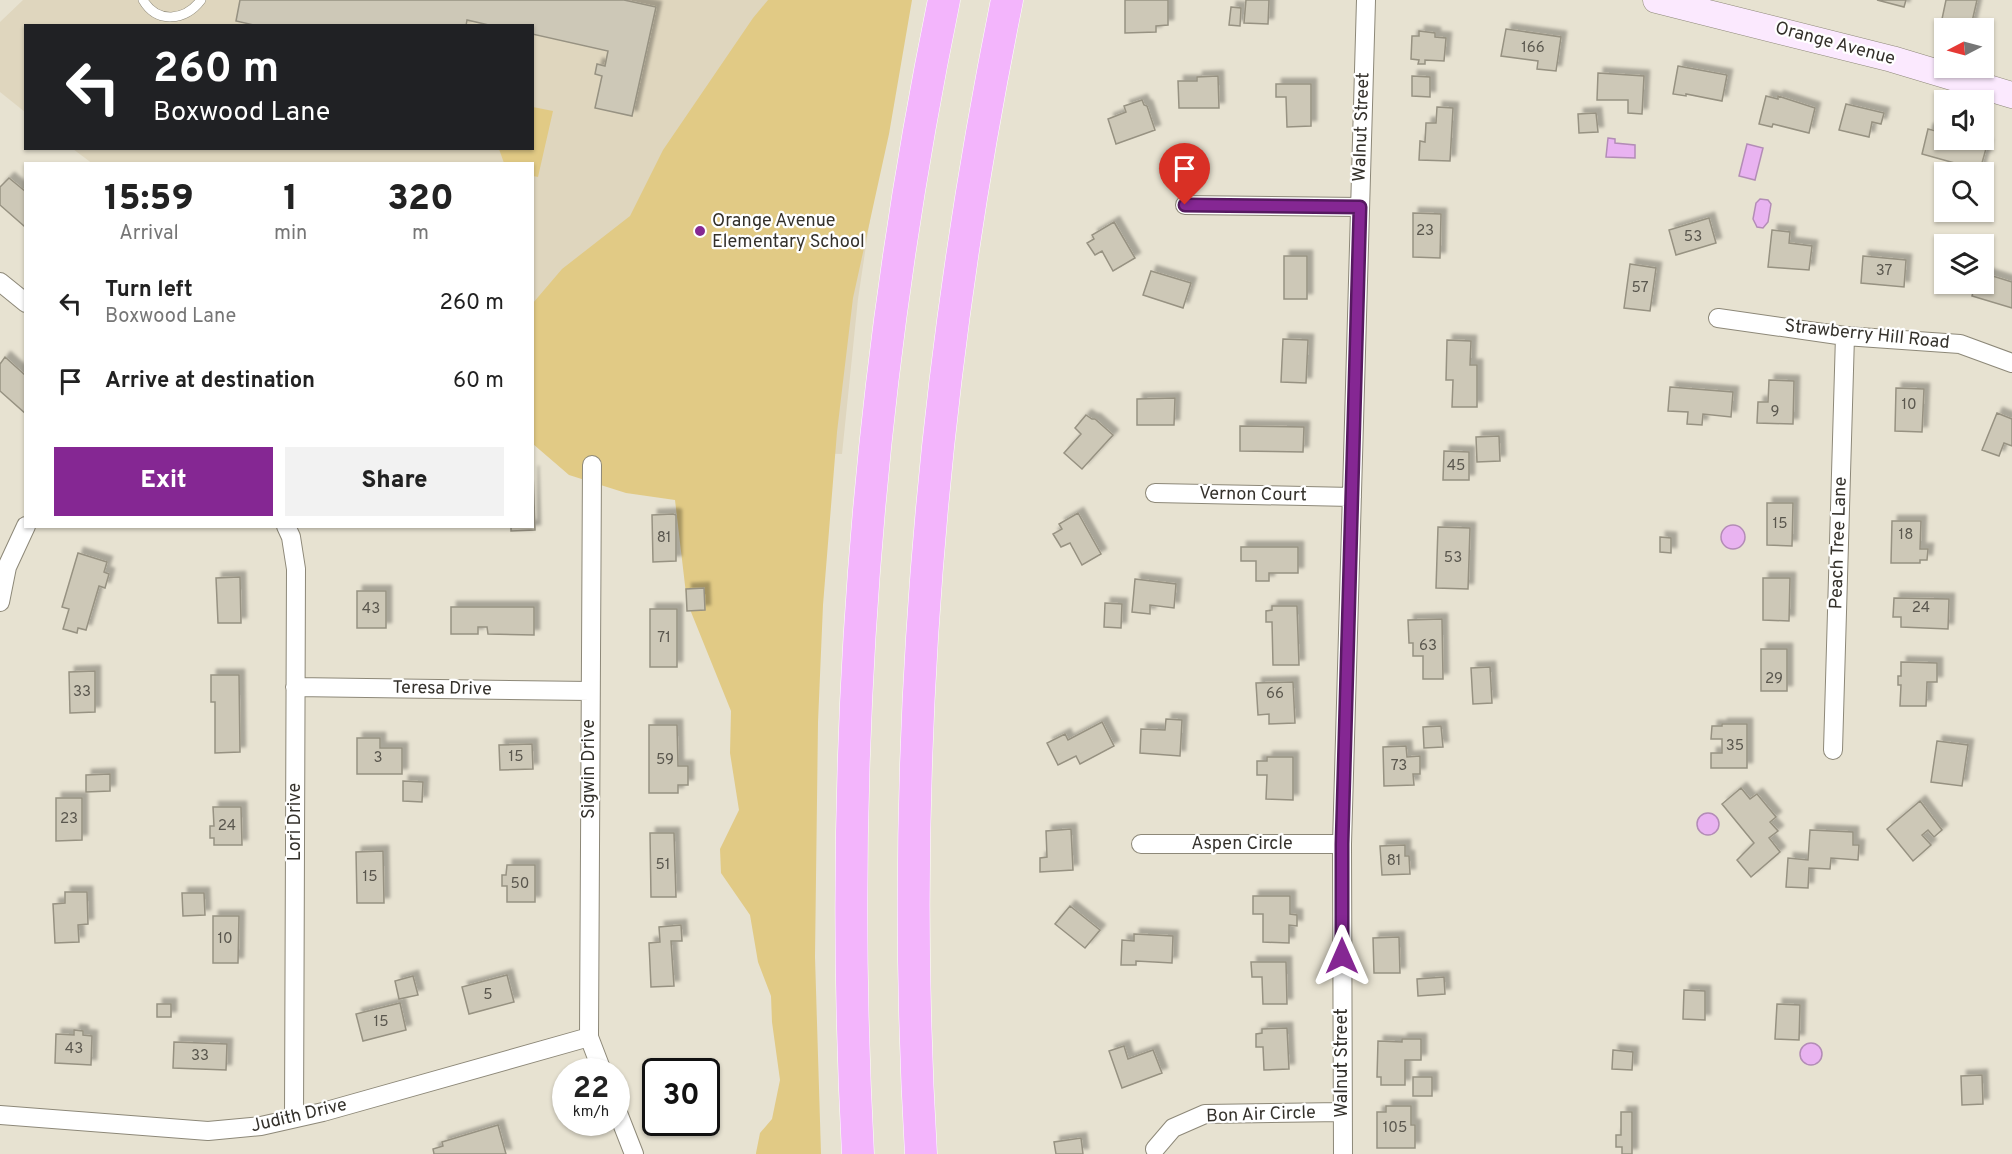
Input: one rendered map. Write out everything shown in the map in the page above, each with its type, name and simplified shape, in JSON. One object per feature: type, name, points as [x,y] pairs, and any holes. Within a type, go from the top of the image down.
[{"type":"highway","points":[[858,1154],[851,993],[851,845],[855,705],[864,564],[876,423],[896,272],[916,143],[944,0]]},
{"type":"highway","points":[[921,1154],[915,1025],[913,881],[916,737],[924,594],[936,450],[953,316],[978,156],[1008,0]]},
{"type":"main road","name":"Orange Avenue","points":[[1656,0],[1892,59],[2012,95]]},
{"type":"street","name":"Walnut Street","points":[[1343,1154],[1342,844],[1366,0]]},
{"type":"street","points":[[1185,205],[1360,207]]},
{"type":"street","points":[[0,282],[24,301]]},
{"type":"street","name":"Strawberry Hill Road","points":[[1718,318],[1845,336],[1960,344],[2012,363]]},
{"type":"street","name":"Peach Tree Lane","points":[[1833,750],[1845,336]]},
{"type":"street","name":"Sigwin Drive","points":[[591,465],[589,1037],[597,1058]]},
{"type":"street","name":"Vernon Court","points":[[1155,493],[1352,497]]},
{"type":"street","points":[[0,602],[7,567],[25,528]]},
{"type":"street","name":"Lori Drive","points":[[287,528],[291,537],[296,569],[294,1118]]},
{"type":"street","name":"Teresa Drive","points":[[295,687],[590,691]]},
{"type":"street","name":"Aspen Circle","points":[[1141,844],[1342,844]]},
{"type":"street","name":"Judith Drive","points":[[0,1115],[208,1131],[261,1126],[323,1112],[589,1037]]},
{"type":"street","name":"Bon Air Circle","points":[[1155,1149],[1173,1128],[1205,1114],[1342,1113]]},
{"type":"street","points":[[627,1136],[634,1154]]},
{"type":"lane","points":[[142,0],[148,9],[156,14],[176,17],[194,9],[201,0]]},
{"type":"shaded area","name":"Orange Avenue Elementary School","points":[[23,0],[910,0],[880,152],[858,299],[842,454],[534,444],[534,162],[90,162],[74,150],[534,150],[534,24],[24,24],[24,111],[0,92],[0,22]]},
{"type":"shaded area","name":"Orange Avenue Elementary School","points":[[768,0],[912,0],[889,134],[853,298],[837,432],[823,605],[818,722],[815,957],[821,1154],[756,1154],[760,1133],[772,1119],[780,1080],[771,996],[758,962],[750,915],[721,873],[720,849],[739,810],[730,753],[731,711],[687,602],[675,500],[626,493],[569,475],[534,445],[534,302],[562,269],[630,216],[663,150],[753,18]]},
{"type":"shaded area","points":[[534,107],[553,111],[538,177],[534,176],[534,162],[504,162],[499,150],[534,150]]},
{"type":"shaded area","points":[[1608,138],[1615,139],[1615,143],[1635,145],[1635,158],[1606,157]]},
{"type":"shaded area","points":[[1747,144],[1763,148],[1755,180],[1739,176]]},
{"type":"shaded area","points":[[1760,199],[1768,200],[1771,204],[1768,222],[1763,228],[1757,227],[1753,219],[1756,203]]},
{"type":"shaded area","points":[[1733,525],[1742,528],[1745,537],[1742,546],[1733,549],[1724,546],[1721,537],[1724,528]]},
{"type":"shaded area","points":[[1708,813],[1716,816],[1719,824],[1716,832],[1708,835],[1700,832],[1697,824],[1700,816]]},
{"type":"shaded area","points":[[1811,1043],[1819,1046],[1822,1054],[1819,1062],[1811,1065],[1803,1062],[1800,1054],[1803,1046]]},
{"type":"building","points":[[240,0],[624,0],[656,7],[632,116],[595,108],[602,76],[595,74],[597,64],[605,66],[608,51],[534,34],[534,24],[484,24],[467,20],[466,24],[249,24],[236,21]]},
{"type":"building","points":[[1125,0],[1168,0],[1168,25],[1156,26],[1156,32],[1125,33]]},
{"type":"building","points":[[1246,0],[1269,0],[1268,24],[1244,23]]},
{"type":"building","points":[[1877,0],[1906,0],[1904,7]]},
{"type":"building","points":[[1946,0],[1977,0],[1973,18],[1942,18]]},
{"type":"building","points":[[1231,7],[1241,8],[1240,26],[1229,25]]},
{"type":"building","points":[[1506,29],[1561,37],[1556,71],[1537,69],[1538,61],[1501,56]]},
{"type":"building","points":[[1419,31],[1435,33],[1435,37],[1446,38],[1444,61],[1425,60],[1425,64],[1418,64],[1419,60],[1411,59],[1412,36],[1419,36]]},
{"type":"building","points":[[1678,66],[1727,75],[1722,101],[1686,94],[1686,96],[1673,94]]},
{"type":"building","points":[[1598,73],[1644,76],[1642,114],[1628,113],[1628,100],[1597,100]]},
{"type":"building","points":[[1218,76],[1219,108],[1179,108],[1178,81],[1197,81],[1197,77]]},
{"type":"building","points":[[1412,76],[1430,77],[1430,97],[1412,96]]},
{"type":"building","points":[[1276,84],[1311,84],[1311,126],[1287,127],[1286,97],[1276,97]]},
{"type":"building","points":[[1766,96],[1778,99],[1778,96],[1815,108],[1809,133],[1773,124],[1772,127],[1759,124]]},
{"type":"building","points":[[1142,100],[1147,106],[1155,130],[1116,144],[1108,119],[1126,112],[1124,106]]},
{"type":"building","points":[[1846,104],[1884,113],[1881,124],[1872,122],[1869,137],[1839,130]]},
{"type":"building","points":[[1437,107],[1453,108],[1450,161],[1419,160],[1420,141],[1425,142],[1426,123],[1436,123]]},
{"type":"building","points":[[1596,113],[1598,132],[1579,133],[1578,114]]},
{"type":"building","points":[[1928,129],[1934,130],[1934,150],[1986,150],[1982,162],[1951,162],[1922,154]]},
{"type":"building","points":[[9,178],[24,190],[24,226],[0,205],[0,187]]},
{"type":"building","points":[[1413,213],[1441,214],[1440,258],[1413,257]]},
{"type":"building","points":[[1709,218],[1716,243],[1676,255],[1669,230]]},
{"type":"building","points":[[1114,222],[1135,258],[1113,271],[1102,251],[1095,255],[1087,243],[1094,239],[1092,235]]},
{"type":"building","points":[[1772,230],[1790,232],[1789,243],[1812,246],[1809,270],[1768,267]]},
{"type":"building","points":[[1284,256],[1307,256],[1307,299],[1284,299]]},
{"type":"building","points":[[1863,256],[1906,260],[1904,287],[1861,283]]},
{"type":"building","points":[[1630,264],[1656,268],[1650,311],[1624,308]]},
{"type":"building","points":[[1151,271],[1191,283],[1183,308],[1143,295]]},
{"type":"building","points":[[1994,276],[2012,282],[2012,308],[1972,296],[1972,294],[1994,294]]},
{"type":"building","points":[[1283,339],[1308,340],[1306,383],[1281,382]]},
{"type":"building","points":[[1447,340],[1471,341],[1470,365],[1477,365],[1477,407],[1452,407],[1453,380],[1446,380]]},
{"type":"building","points":[[5,357],[24,374],[24,412],[0,391],[0,364]]},
{"type":"building","points":[[1769,380],[1794,381],[1793,424],[1757,423],[1758,402],[1768,402]]},
{"type":"building","points":[[1670,387],[1733,392],[1731,417],[1703,414],[1702,425],[1687,424],[1688,412],[1668,411]]},
{"type":"building","points":[[1896,388],[1924,389],[1922,432],[1895,431]]},
{"type":"building","points":[[1175,398],[1174,425],[1137,425],[1137,399]]},
{"type":"building","points":[[1997,413],[2012,419],[2012,446],[2004,443],[1999,456],[1982,450]]},
{"type":"building","points":[[1086,415],[1095,419],[1113,435],[1082,469],[1064,453],[1081,434],[1075,428]]},
{"type":"building","points":[[1240,426],[1304,427],[1303,452],[1240,451]]},
{"type":"building","points":[[1499,436],[1500,461],[1477,462],[1476,437]]},
{"type":"building","points":[[1444,451],[1469,452],[1469,480],[1443,480]]},
{"type":"building","points":[[534,500],[535,530],[511,531],[511,528],[534,528]]},
{"type":"building","points":[[1767,503],[1793,503],[1792,546],[1767,545]]},
{"type":"building","points":[[1078,513],[1101,554],[1082,565],[1070,543],[1061,547],[1053,534],[1062,529],[1059,524]]},
{"type":"building","points":[[652,515],[676,515],[676,561],[653,562]]},
{"type":"building","points":[[1892,521],[1921,521],[1920,549],[1928,549],[1927,560],[1920,560],[1920,563],[1891,563]]},
{"type":"building","points":[[1438,527],[1470,528],[1468,589],[1436,588]]},
{"type":"building","points":[[1660,537],[1671,538],[1671,553],[1660,552]]},
{"type":"building","points":[[1241,547],[1298,547],[1298,573],[1269,573],[1269,581],[1256,581],[1256,561],[1241,561]]},
{"type":"building","points":[[78,553],[107,562],[104,572],[109,574],[105,588],[99,586],[86,630],[78,628],[77,633],[63,629],[69,609],[62,607]]},
{"type":"building","points":[[240,577],[241,623],[218,623],[216,578]]},
{"type":"building","points":[[1763,578],[1790,578],[1789,621],[1763,620]]},
{"type":"building","points":[[1135,579],[1176,584],[1174,608],[1150,605],[1150,614],[1132,612]]},
{"type":"building","points":[[704,588],[705,610],[687,611],[686,589]]},
{"type":"building","points":[[357,591],[386,591],[386,628],[357,628]]},
{"type":"building","points":[[1894,598],[1949,599],[1948,629],[1901,627],[1901,617],[1893,617]]},
{"type":"building","points":[[1105,603],[1122,604],[1121,628],[1104,627]]},
{"type":"building","points":[[1272,606],[1297,606],[1299,665],[1273,665],[1272,622],[1266,622],[1266,611],[1272,610]]},
{"type":"building","points":[[451,607],[534,607],[534,635],[488,634],[487,627],[478,627],[478,634],[451,634]]},
{"type":"building","points":[[650,609],[677,609],[677,667],[650,667]]},
{"type":"building","points":[[1442,619],[1443,679],[1423,679],[1423,656],[1413,656],[1413,643],[1409,643],[1408,620]]},
{"type":"building","points":[[1761,649],[1787,649],[1787,691],[1761,691]]},
{"type":"building","points":[[1901,662],[1937,663],[1937,682],[1927,682],[1926,706],[1900,706],[1901,685],[1898,685],[1898,676],[1901,676]]},
{"type":"building","points":[[1490,667],[1492,703],[1473,704],[1471,668]]},
{"type":"building","points":[[95,671],[95,712],[70,713],[69,672]]},
{"type":"building","points":[[211,675],[239,675],[240,752],[215,753],[215,702],[211,702]]},
{"type":"building","points":[[1293,682],[1295,723],[1269,724],[1269,714],[1258,715],[1256,683]]},
{"type":"building","points":[[1166,719],[1182,720],[1180,756],[1140,753],[1141,729],[1165,730]]},
{"type":"building","points":[[1102,722],[1114,746],[1080,764],[1076,756],[1058,765],[1047,743],[1065,734],[1068,740]]},
{"type":"building","points":[[1722,724],[1747,724],[1747,768],[1711,768],[1711,753],[1722,753],[1722,739],[1711,739],[1712,726],[1722,726]]},
{"type":"building","points":[[649,725],[677,725],[678,766],[688,766],[688,785],[678,785],[678,793],[649,793]]},
{"type":"building","points":[[1441,726],[1443,747],[1424,748],[1423,727]]},
{"type":"building","points":[[357,738],[380,738],[380,748],[402,748],[402,774],[357,774]]},
{"type":"building","points":[[1937,741],[1968,745],[1962,786],[1931,782]]},
{"type":"building","points":[[532,744],[533,769],[500,770],[499,745]]},
{"type":"building","points":[[1406,746],[1407,757],[1420,756],[1420,774],[1413,774],[1414,785],[1384,786],[1383,747]]},
{"type":"building","points":[[1267,757],[1293,757],[1293,800],[1266,799],[1267,775],[1257,775],[1257,761],[1267,761]]},
{"type":"building","points":[[110,774],[110,791],[86,792],[86,775]]},
{"type":"building","points":[[403,781],[423,782],[422,802],[403,801]]},
{"type":"building","points":[[1741,788],[1750,799],[1757,794],[1776,817],[1770,822],[1778,831],[1769,838],[1780,852],[1751,877],[1737,860],[1754,843],[1722,804]]},
{"type":"building","points":[[56,798],[82,798],[82,840],[56,841]]},
{"type":"building","points":[[1920,801],[1942,830],[1934,837],[1928,830],[1922,835],[1931,845],[1913,861],[1887,829]]},
{"type":"building","points":[[213,807],[241,807],[242,845],[214,845],[214,838],[210,838],[210,826],[214,826]]},
{"type":"building","points":[[1071,829],[1073,870],[1040,872],[1040,858],[1047,857],[1046,831]]},
{"type":"building","points":[[1810,830],[1853,832],[1853,845],[1859,845],[1858,860],[1831,858],[1830,869],[1809,868],[1808,888],[1786,887],[1788,858],[1808,860]]},
{"type":"building","points":[[650,833],[674,833],[676,897],[651,897]]},
{"type":"building","points":[[1405,845],[1405,856],[1409,856],[1410,874],[1382,875],[1380,846]]},
{"type":"building","points":[[383,851],[384,903],[357,903],[356,852]]},
{"type":"building","points":[[507,865],[535,865],[535,902],[507,902],[507,886],[502,886],[502,875],[506,875]]},
{"type":"building","points":[[65,892],[87,892],[88,924],[78,925],[79,942],[55,943],[53,904],[65,903]]},
{"type":"building","points":[[182,893],[204,893],[205,915],[183,916]]},
{"type":"building","points":[[1253,896],[1290,896],[1290,914],[1297,915],[1297,926],[1289,925],[1289,943],[1263,942],[1263,914],[1253,914]]},
{"type":"building","points":[[1070,906],[1100,930],[1085,948],[1055,924]]},
{"type":"building","points":[[213,916],[239,916],[238,963],[213,963]]},
{"type":"building","points":[[681,925],[682,941],[671,941],[674,986],[651,987],[649,943],[660,942],[659,927]]},
{"type":"building","points":[[1134,934],[1173,936],[1172,963],[1136,961],[1136,965],[1121,965],[1122,940],[1134,941]]},
{"type":"building","points":[[1399,937],[1400,973],[1374,973],[1373,938]]},
{"type":"building","points":[[1251,962],[1286,962],[1287,1004],[1263,1004],[1262,977],[1252,977]]},
{"type":"building","points":[[507,975],[514,1002],[469,1014],[462,987]]},
{"type":"building","points":[[413,976],[418,995],[399,999],[395,981]]},
{"type":"building","points":[[1444,977],[1445,994],[1418,996],[1417,979]]},
{"type":"building","points":[[1684,990],[1705,991],[1705,1020],[1683,1019]]},
{"type":"building","points":[[400,1003],[406,1030],[363,1041],[356,1014]]},
{"type":"building","points":[[157,1004],[171,1004],[171,1017],[157,1017]]},
{"type":"building","points":[[1777,1004],[1800,1005],[1799,1040],[1775,1039]]},
{"type":"building","points":[[1287,1028],[1289,1069],[1264,1070],[1263,1047],[1256,1047],[1256,1034],[1262,1033],[1262,1029]]},
{"type":"building","points":[[74,1030],[83,1031],[83,1035],[92,1036],[91,1065],[55,1063],[56,1034],[74,1035]]},
{"type":"building","points":[[1402,1039],[1421,1039],[1421,1060],[1405,1060],[1405,1085],[1381,1085],[1381,1077],[1377,1077],[1378,1041],[1402,1042]]},
{"type":"building","points":[[174,1042],[227,1044],[226,1070],[173,1068]]},
{"type":"building","points":[[1124,1046],[1128,1059],[1153,1050],[1162,1073],[1122,1088],[1109,1051]]},
{"type":"building","points":[[1613,1050],[1633,1052],[1632,1070],[1612,1069]]},
{"type":"building","points":[[1982,1075],[1983,1104],[1962,1105],[1961,1076]]},
{"type":"building","points":[[1413,1077],[1432,1077],[1432,1096],[1413,1096]]},
{"type":"building","points":[[1386,1106],[1411,1106],[1411,1125],[1415,1125],[1415,1148],[1377,1148],[1377,1112],[1386,1112]]},
{"type":"building","points":[[1621,1112],[1632,1112],[1632,1154],[1622,1154],[1622,1147],[1616,1147],[1616,1135],[1621,1135]]},
{"type":"building","points":[[498,1125],[506,1154],[434,1154],[433,1149],[443,1146],[442,1142]]},
{"type":"building","points":[[1081,1138],[1083,1154],[1056,1154],[1054,1142]]},
{"type":"place","name":"Orange Avenue Elementary School","points":[[700,231]]},
{"type":"route","points":[[1185,205],[1360,207],[1342,844],[1342,956]]}]
